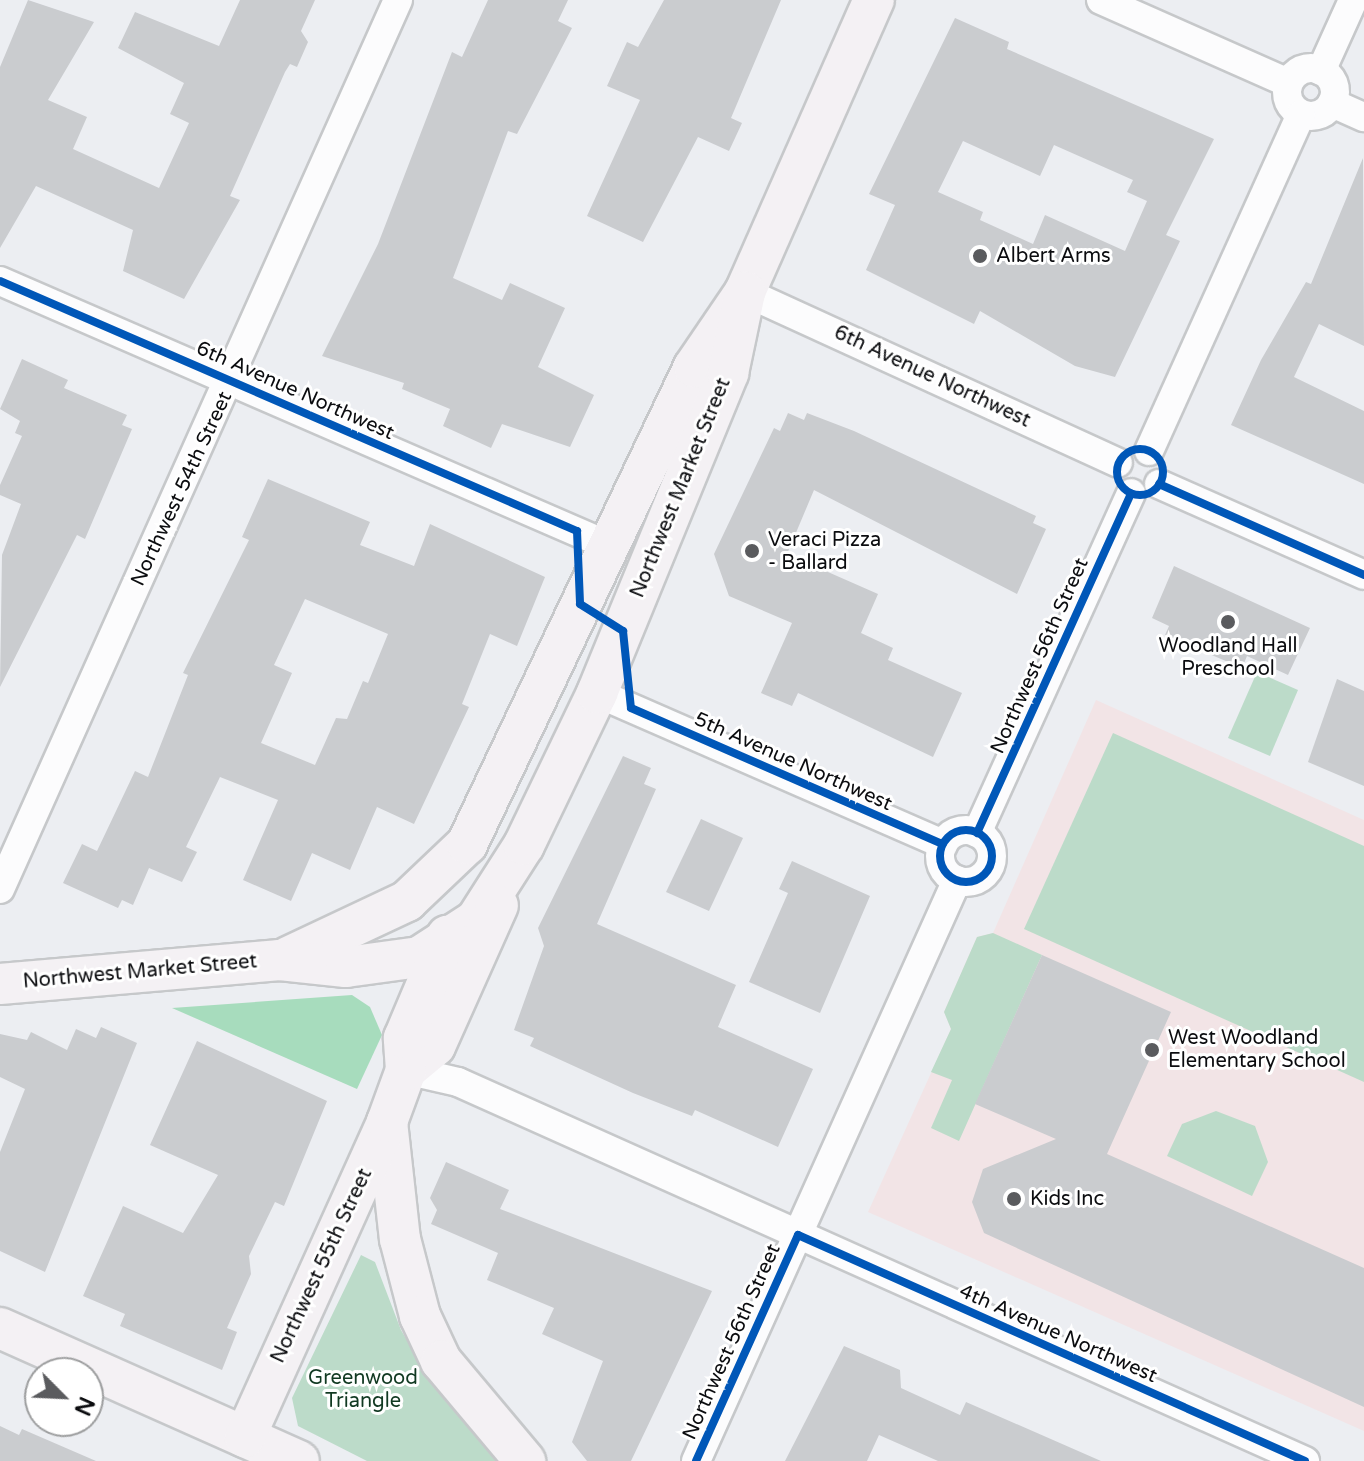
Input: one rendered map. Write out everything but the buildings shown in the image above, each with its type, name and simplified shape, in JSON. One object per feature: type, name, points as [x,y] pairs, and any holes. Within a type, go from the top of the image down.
[{"type":"main road","name":"Northwest Market Street","points":[[280,960],[360,928],[439,874],[467,844],[517,749],[605,544],[694,367],[745,292],[874,0]]},
{"type":"main road","name":"Northwest Market Street","points":[[0,984],[280,960],[346,967],[419,957],[476,920],[524,845],[597,693],[728,373],[745,292]]},
{"type":"main road","name":"Northwest 55th Street","points":[[239,1449],[387,1122],[406,1070],[404,1038],[445,940],[500,835],[517,749]]},
{"type":"main road","name":"Northwest 55th Street","points":[[406,1070],[435,1046],[524,845]]},
{"type":"main road","points":[[387,1122],[400,1239],[420,1316],[441,1361],[525,1461]]},
{"type":"main road","points":[[0,1328],[239,1449],[299,1461]]},
{"type":"street","name":"Northwest 54th Street","points":[[0,889],[232,380],[398,0]]},
{"type":"street","points":[[1101,0],[1288,83]]},
{"type":"street","points":[[1321,71],[1353,0]]},
{"type":"street","points":[[1302,70],[1321,71],[1333,83],[1332,103],[1316,116],[1301,115],[1289,102],[1288,83],[1302,70]]},
{"type":"street","points":[[1332,103],[1364,117]]},
{"type":"street","points":[[1149,451],[1301,115]]},
{"type":"street","name":"6th Avenue Northwest","points":[[0,281],[605,544]]},
{"type":"street","name":"6th Avenue Northwest","points":[[745,292],[1118,463]]},
{"type":"street","points":[[1131,450],[1149,451],[1162,463],[1159,484],[1144,495],[1131,493],[1118,481],[1118,463],[1131,450]]},
{"type":"street","points":[[1159,484],[1364,575]]},
{"type":"street","name":"Northwest 56th Street","points":[[977,833],[1131,493]]},
{"type":"street","name":"5th Avenue Northwest","points":[[597,693],[943,844]]},
{"type":"street","points":[[955,833],[977,833],[990,845],[991,863],[981,877],[957,880],[943,867],[943,844],[955,833]]},
{"type":"street","name":"Northwest 56th Street","points":[[696,1461],[957,880]]},
{"type":"street","name":"4th Avenue Northwest","points":[[406,1070],[458,1082],[1305,1461]]},
{"type":"shaded area","name":"West Woodland Elementary School","points":[[1096,700],[1364,820],[1364,1431],[868,1212],[951,1029],[944,1012],[977,937],[993,933]]},
{"type":"green space","points":[[1257,672],[1298,690],[1270,756],[1228,738]]},
{"type":"green space","points":[[1113,733],[1364,846],[1364,1082],[1024,929]]},
{"type":"green space","points":[[993,933],[1042,955],[959,1141],[931,1128],[952,1080],[931,1072],[951,1029],[944,1012],[977,937]]},
{"type":"green space","points":[[352,995],[370,1007],[382,1035],[357,1089],[172,1008]]},
{"type":"green space","points":[[1216,1111],[1255,1126],[1268,1162],[1252,1196],[1167,1156],[1182,1124]]},
{"type":"green space","name":"Greenwood Triangle","points":[[361,1255],[375,1262],[401,1330],[431,1381],[510,1461],[367,1461],[298,1426],[292,1398]]},
{"type":"cycle path","points":[[0,281],[577,531],[580,604],[623,631],[631,708],[943,844]]},
{"type":"cycle path","points":[[1140,449],[1157,455],[1163,472],[1157,489],[1140,495],[1123,489],[1117,472],[1123,455],[1140,449]]},
{"type":"cycle path","points":[[1159,484],[1364,575]]},
{"type":"cycle path","points":[[977,833],[1131,493]]},
{"type":"cycle path","points":[[966,830],[984,838],[992,856],[984,874],[966,882],[948,874],[940,856],[948,838],[966,830]]},
{"type":"cycle path","points":[[696,1461],[798,1235],[1305,1461]]},
{"type":"place","name":"Albert Arms","points":[[980,256]]},
{"type":"place","name":"Veraci Pizza - Ballard","points":[[752,551]]},
{"type":"place","name":"Woodland Hall Preschool","points":[[1228,622]]},
{"type":"place","name":"West Woodland Elementary School","points":[[1152,1050]]},
{"type":"place","name":"Kids Inc","points":[[1014,1199]]}]
